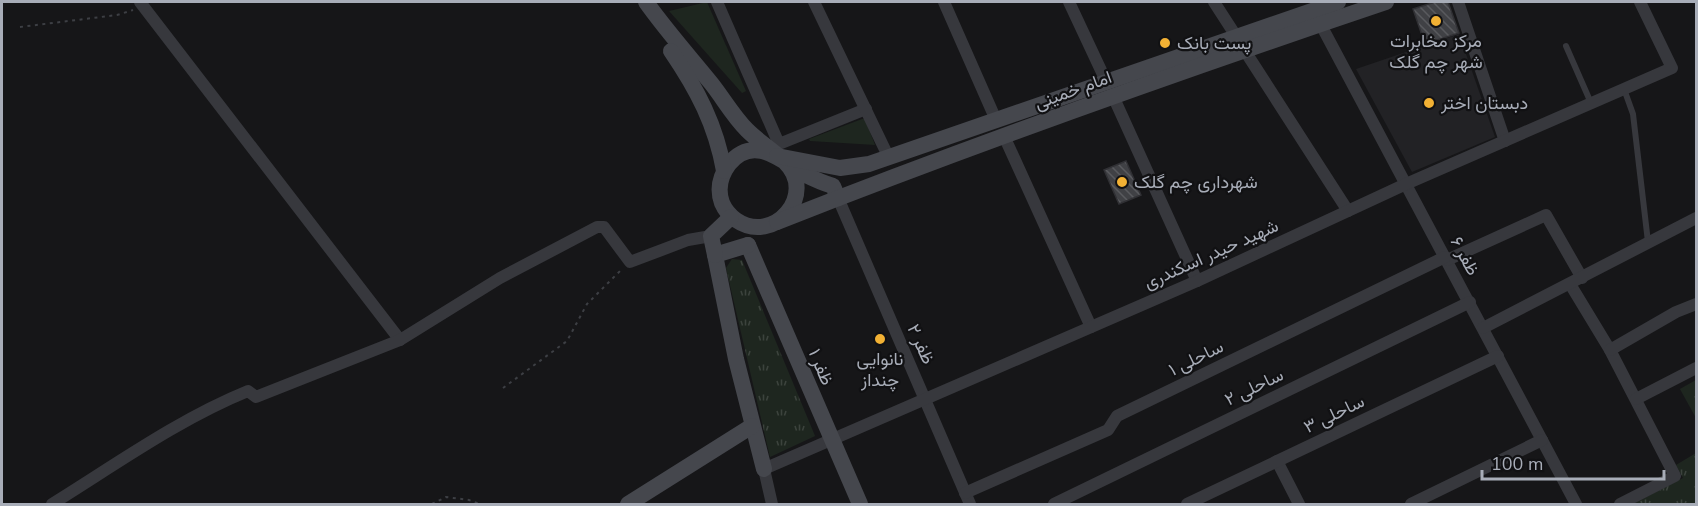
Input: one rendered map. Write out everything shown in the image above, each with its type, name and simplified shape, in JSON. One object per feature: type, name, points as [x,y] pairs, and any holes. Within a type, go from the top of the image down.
[{"type":"street","points":[[636,2],[684,70],[708,115],[717,137],[724,171]]},
{"type":"street","points":[[646,2],[745,128],[777,156],[803,173],[833,186],[838,198]]},
{"type":"street","points":[[717,2],[779,144],[866,110]]},
{"type":"street","points":[[814,2],[889,158]]},
{"type":"street","points":[[944,2],[996,120]]},
{"type":"street","points":[[1069,2],[1197,281]]},
{"type":"street","points":[[1214,2],[1236,36]]},
{"type":"street","name":"امام خمینی","points":[[777,222],[1004,136],[1109,88],[1236,36],[1338,2]]},
{"type":"street","name":"امام خمینی","points":[[777,156],[840,168],[855,167],[889,158],[996,120],[1245,51],[1383,2]]},
{"type":"street","points":[[1458,2],[1505,141]]},
{"type":"street","name":"شهید حیدر اسکندری","points":[[764,469],[1197,281],[1406,184],[1672,68],[1640,2]]},
{"type":"street","points":[[142,4],[400,340]]},
{"type":"street","name":"ظفر ۶","points":[[1321,25],[1576,504]]},
{"type":"street","points":[[1245,51],[1348,211]]},
{"type":"street","points":[[708,115],[718,120],[724,117],[727,114],[725,102]]},
{"type":"street","points":[[1004,136],[1091,327]]},
{"type":"street","points":[[765,151],[777,156],[786,163],[796,183],[793,206],[777,222],[765,227],[741,224],[731,217],[720,195],[720,183],[724,171],[731,161],[741,154],[765,151]]},
{"type":"street","name":"ظفر ۲","points":[[838,198],[968,499]]},
{"type":"street","name":"ساحلی ۱","points":[[968,499],[1108,430],[1117,416],[1446,259],[1546,215],[1582,278]]},
{"type":"street","points":[[52,504],[143,447],[232,397],[248,391],[256,397],[400,340],[500,278],[597,227],[604,227],[630,262],[688,240],[711,236],[731,217]]},
{"type":"street","points":[[1483,328],[1696,218]]},
{"type":"street","points":[[715,255],[748,245],[753,227]]},
{"type":"street","points":[[711,236],[736,359],[772,504]]},
{"type":"street","name":"ظفر ۱","points":[[748,245],[860,504]]},
{"type":"street","points":[[1570,284],[1610,350],[1675,476],[1620,504]]},
{"type":"street","name":"ساحلی ۲","points":[[1054,504],[1470,302]]},
{"type":"street","points":[[1610,350],[1676,312],[1696,304]]},
{"type":"street","name":"ساحلی ۳","points":[[1187,504],[1498,356]]},
{"type":"street","points":[[1636,399],[1696,368]]},
{"type":"street","points":[[628,504],[752,426]]},
{"type":"street","points":[[1412,504],[1542,440]]},
{"type":"street","points":[[1278,461],[1299,504]]},
{"type":"lane","points":[[1566,46],[1591,103]]},
{"type":"lane","points":[[1624,89],[1633,114],[1648,243]]},
{"type":"path","points":[[20,27],[117,15],[142,4]]},
{"type":"path","points":[[503,388],[567,341],[587,304],[630,262]]},
{"type":"path","points":[[432,504],[446,497],[480,504]]},
{"type":"shaded area","name":"دبستان اختر","points":[[1459,34],[1495,137],[1412,172],[1356,69]]},
{"type":"green space","points":[[707,2],[746,91],[742,93],[669,11]]},
{"type":"green space","points":[[865,119],[875,145],[810,141],[809,139]]},
{"type":"green space","points":[[732,259],[742,260],[815,436],[770,457],[726,268]]},
{"type":"green space","points":[[1696,380],[1696,418],[1680,389]]},
{"type":"green space","points":[[1696,453],[1696,504],[1633,504],[1683,478],[1676,465]]},
{"type":"building","name":"مرکز مخابرات شهر چم گلک","points":[[1435,2],[1448,2],[1459,33],[1425,44],[1413,9]]},
{"type":"building","name":"شهرداری چم گلک","points":[[1126,161],[1141,195],[1119,204],[1104,170]]},
{"type":"place","name":"مرکز مخابرات شهر چم گلک","points":[[1436,21]]},
{"type":"place","name":"پست بانک","points":[[1165,43]]},
{"type":"place","name":"دبستان اختر","points":[[1429,103]]},
{"type":"place","name":"شهرداری چم گلک","points":[[1122,182]]},
{"type":"place","name":"نانوایی چنداز","points":[[880,339]]}]
